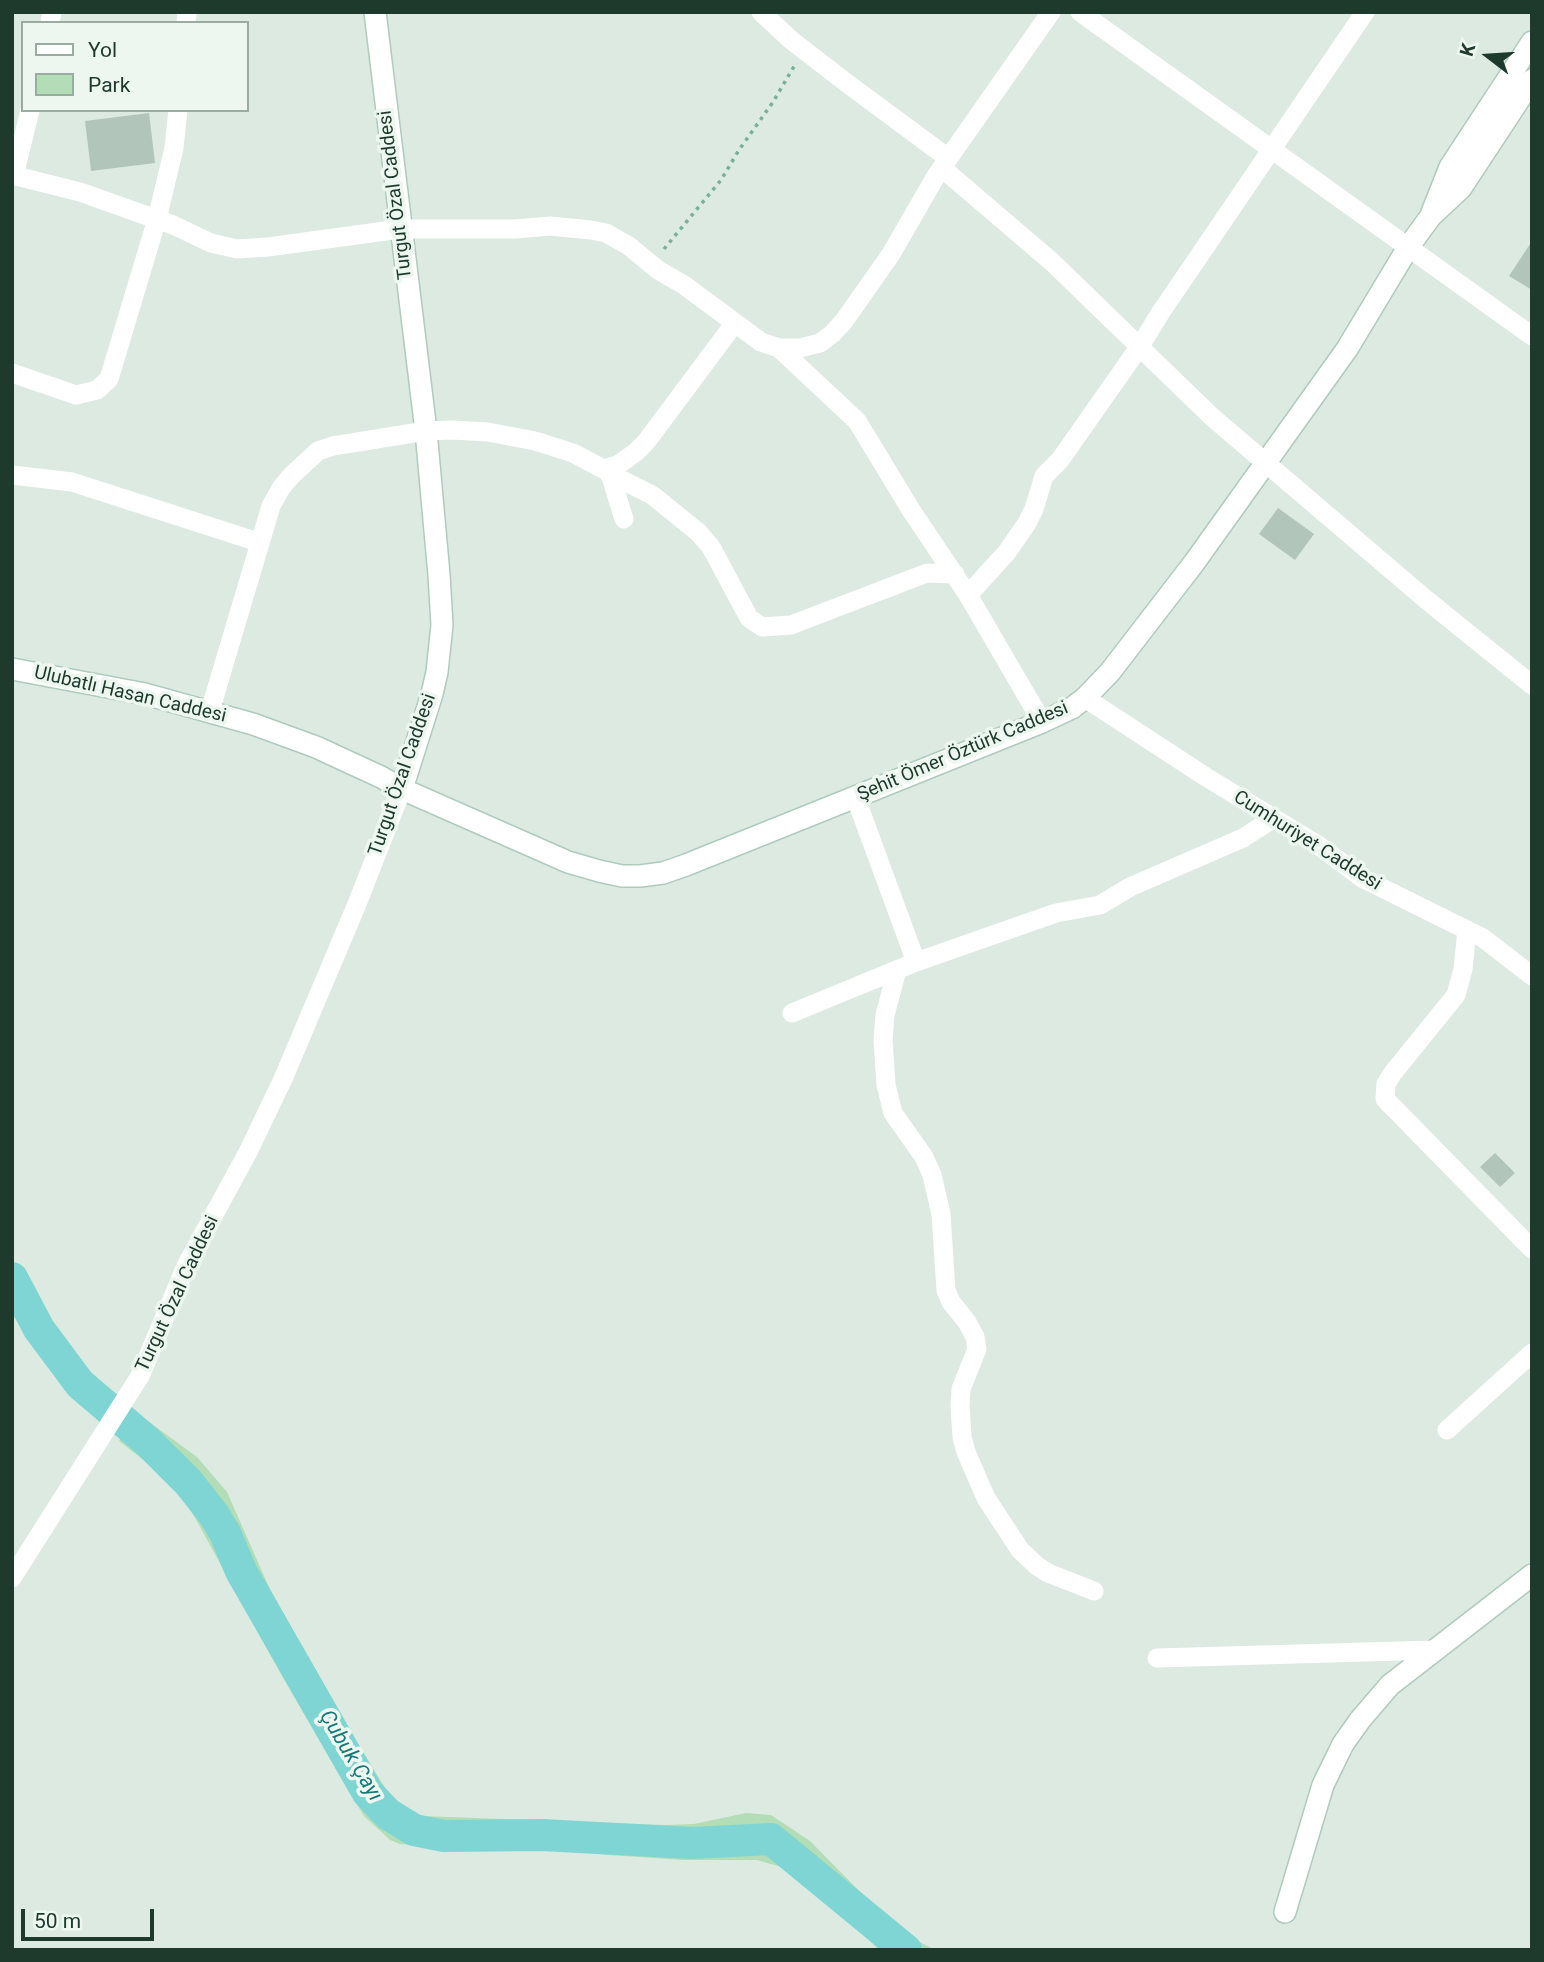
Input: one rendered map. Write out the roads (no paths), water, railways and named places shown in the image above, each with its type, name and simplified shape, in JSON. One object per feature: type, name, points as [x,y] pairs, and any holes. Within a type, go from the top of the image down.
[{"type":"street","name":"Turgut Özal Caddesi","points":[[12,1578],[125,1403],[152,1352],[187,1266],[248,1152],[283,1079],[402,789],[432,694],[440,649],[439,575],[426,431],[375,12]]},
{"type":"street","points":[[761,12],[945,163],[1212,417],[1429,602],[1532,685]]},
{"type":"street","points":[[29,112],[13,176],[80,192],[157,219],[211,243],[237,249],[268,247],[400,229],[515,229],[550,226],[606,233],[629,246],[658,270],[684,285],[761,342],[779,348],[800,348],[820,343],[844,321],[891,254],[945,163],[1051,12]]},
{"type":"street","points":[[1080,12],[1532,336]]},
{"type":"street","points":[[968,595],[1007,552],[1027,523],[1044,476],[1060,460],[1140,346],[1365,12]]},
{"type":"street","name":"Şehit Ömer Öztürk Caddesi","points":[[1431,216],[1450,167],[1532,42]]},
{"type":"street","name":"Şehit Ömer Öztürk Caddesi","points":[[402,789],[568,862],[599,872],[640,876],[663,873],[686,865],[1072,708],[1110,672],[1160,607],[1347,349],[1409,246],[1431,216],[1461,188],[1532,80]]},
{"type":"street","points":[[12,373],[76,395],[88,394],[109,379],[157,219],[174,148],[178,112]]},
{"type":"street","points":[[607,473],[646,442],[734,324]]},
{"type":"street","points":[[779,348],[857,421],[911,510],[968,595],[1042,722]]},
{"type":"street","points":[[210,711],[258,542],[271,506],[281,488],[318,451],[332,446],[426,431],[471,430],[516,437],[573,453],[652,495],[698,532],[711,547],[749,618],[762,627],[791,625],[927,573],[955,574]]},
{"type":"street","points":[[607,473],[624,519]]},
{"type":"street","points":[[12,475],[72,482],[258,542]]},
{"type":"street","name":"Ulubatlı Hasan Caddesi","points":[[12,669],[145,694],[254,724],[316,747],[402,789]]},
{"type":"street","name":"Cumhuriyet Caddesi","points":[[1085,698],[1196,771],[1318,845],[1362,878],[1496,946],[1532,976]]},
{"type":"street","points":[[855,796],[916,962]]},
{"type":"street","points":[[792,1013],[916,962],[1056,913],[1100,905],[1130,887],[1243,838],[1275,818]]},
{"type":"street","points":[[1467,930],[1463,968],[1455,995],[1392,1074],[1384,1092],[1391,1106],[1532,1249]]},
{"type":"street","points":[[897,970],[885,1016],[883,1063],[886,1085],[893,1113],[924,1157],[932,1175],[941,1214],[946,1290],[975,1337],[976,1349],[961,1389],[960,1422],[966,1451],[986,1498],[1020,1550],[1048,1573],[1094,1591]]},
{"type":"street","points":[[1447,1430],[1532,1353]]},
{"type":"street","points":[[1284,1912],[1319,1796],[1343,1744],[1390,1685],[1532,1575]]},
{"type":"street","points":[[1157,1658],[1436,1650]]},
{"type":"waterway","name":"Çubuk Çayı","points":[[12,1278],[39,1329],[80,1384],[148,1442],[189,1483],[214,1515],[241,1571],[368,1793],[388,1814],[414,1830],[444,1836],[542,1835],[692,1843],[771,1839],[906,1950]]}]
